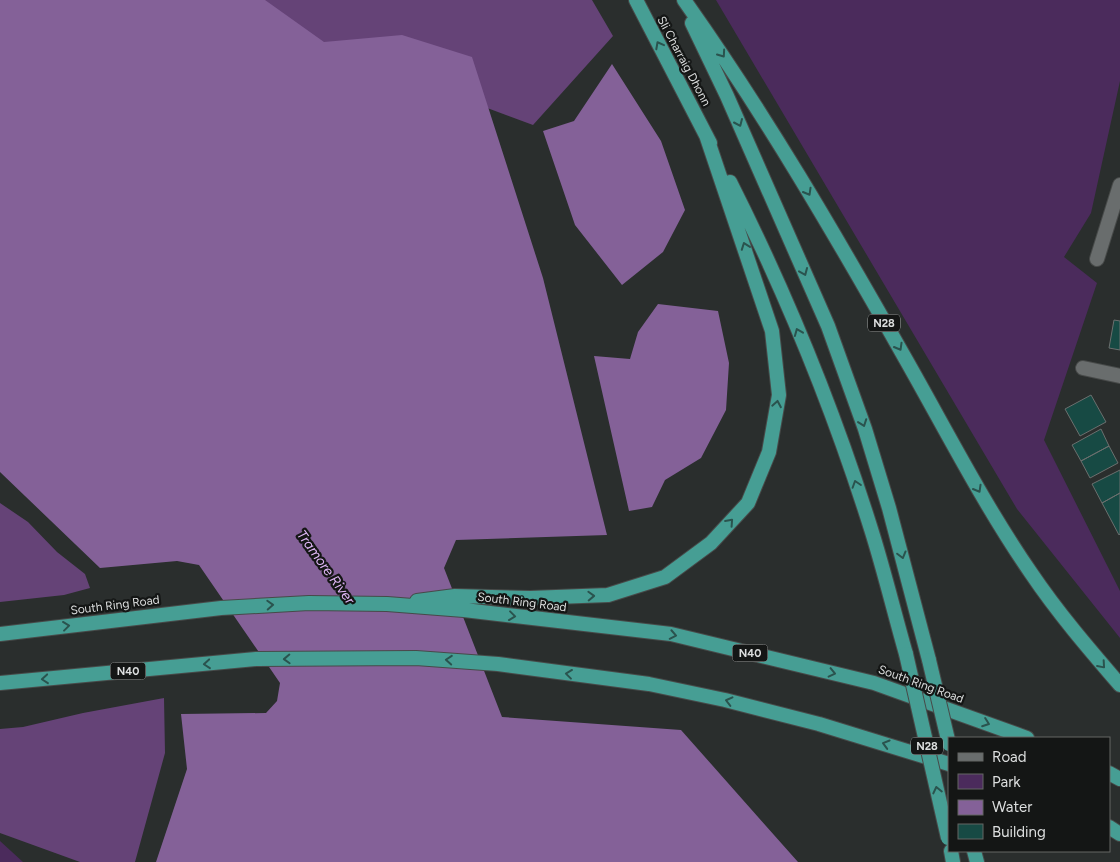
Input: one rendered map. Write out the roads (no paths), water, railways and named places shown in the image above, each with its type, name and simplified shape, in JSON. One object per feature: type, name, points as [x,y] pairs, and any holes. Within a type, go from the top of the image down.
[{"type":"highway","name":"Sli Charraig Dhonn","points":[[636,0],[706,135]]},
{"type":"highway","name":"N28","points":[[682,0],[727,96],[828,326],[865,429],[887,499],[948,740]]},
{"type":"highway","name":"N28","points":[[682,0],[752,99],[904,357],[980,493],[1031,574],[1085,645],[1120,685]]},
{"type":"highway","points":[[387,604],[454,596],[530,598],[608,595],[665,576],[712,543],[748,503],[769,452],[779,395],[772,331],[706,135]]},
{"type":"highway","name":"N28","points":[[706,135],[768,260],[843,446],[871,530],[906,654],[948,835]]},
{"type":"highway","name":"South Ring Road","points":[[0,634],[221,608],[309,603],[387,604],[464,610],[671,634],[874,683],[1024,737]]},
{"type":"highway","name":"N40","points":[[0,683],[256,660],[416,658],[498,664],[649,684],[725,700],[872,740],[948,764]]},
{"type":"highway","points":[[1110,826],[1120,834]]},
{"type":"street","points":[[1096,259],[1120,185]]},
{"type":"street","points":[[1083,368],[1120,376]]},
{"type":"water","name":"Tramore River","points":[[0,0],[265,0],[324,42],[402,35],[472,57],[543,278],[607,535],[456,540],[444,568],[502,717],[681,730],[798,862],[156,862],[187,769],[181,714],[266,713],[277,701],[280,683],[199,565],[177,561],[100,568],[0,472]]},
{"type":"water","points":[[612,64],[661,141],[685,210],[663,252],[622,285],[575,225],[543,131],[574,121]]},
{"type":"water","points":[[658,304],[718,311],[729,363],[726,410],[701,458],[665,480],[652,507],[629,511],[594,356],[630,359],[638,332]]}]
